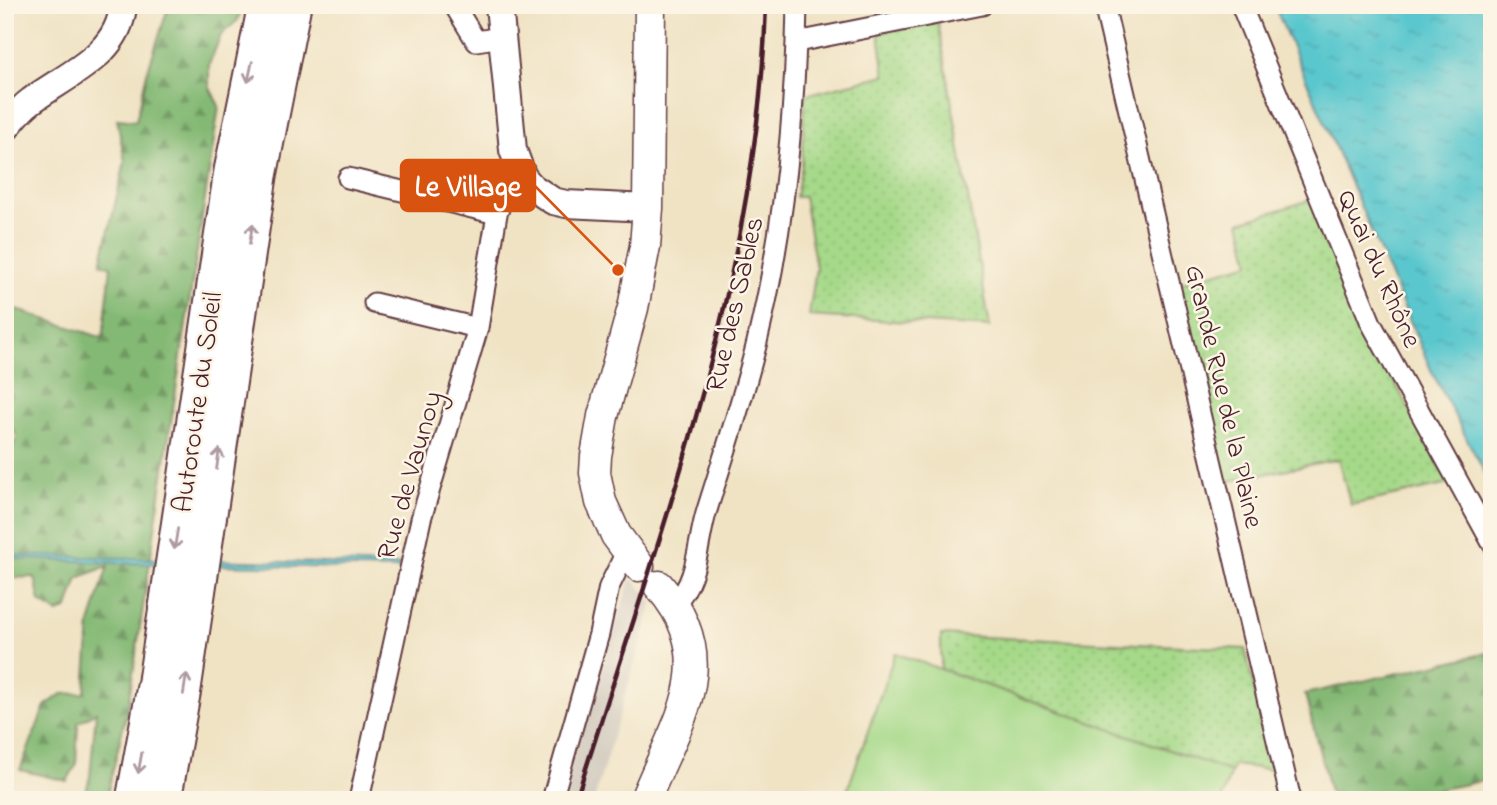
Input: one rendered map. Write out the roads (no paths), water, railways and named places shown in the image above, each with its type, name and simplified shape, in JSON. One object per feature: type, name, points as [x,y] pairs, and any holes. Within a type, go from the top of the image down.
[{"type":"highway","name":"Autoroute du Soleil","points":[[133,800],[157,667],[231,171],[265,5]]},
{"type":"highway","name":"Autoroute du Soleil","points":[[164,800],[184,689],[260,176],[294,5]]},
{"type":"main road","points":[[5,129],[30,102],[87,64],[107,45],[118,25],[123,5]]},
{"type":"main road","points":[[499,5],[513,150],[519,169],[532,187],[553,201],[566,204],[648,208]]},
{"type":"main road","points":[[645,800],[683,710],[693,666],[689,642],[650,576],[616,535],[601,502],[596,480],[596,456],[603,416],[641,271],[648,208],[650,5]]},
{"type":"street","points":[[454,5],[476,41],[502,37]]},
{"type":"street","name":"Rue des Sables","points":[[552,800],[600,634],[609,587],[650,576],[687,589],[691,579],[699,538],[757,342],[774,259],[788,174],[797,5]]},
{"type":"street","points":[[797,42],[982,5]]},
{"type":"street","name":"Grande Rue de la Plaine","points":[[1104,5],[1291,800]]},
{"type":"street","name":"Quai du Rhône","points":[[1241,5],[1371,323],[1492,543]]},
{"type":"street","name":"Rue de Vaunoy","points":[[359,800],[421,519],[478,328],[497,215],[510,178],[519,169]]},
{"type":"street","points":[[348,178],[497,215]]},
{"type":"street","points":[[374,303],[478,328]]},
{"type":"water","points":[[1274,5],[1492,5],[1492,487],[1432,372]]},
{"type":"water","points":[[5,555],[400,565],[398,569],[118,563],[5,558]]},
{"type":"railway","points":[[576,800],[670,507],[724,309],[744,209],[759,107],[766,5]]},
{"type":"place","name":"Le Village","points":[[618,270]]}]
